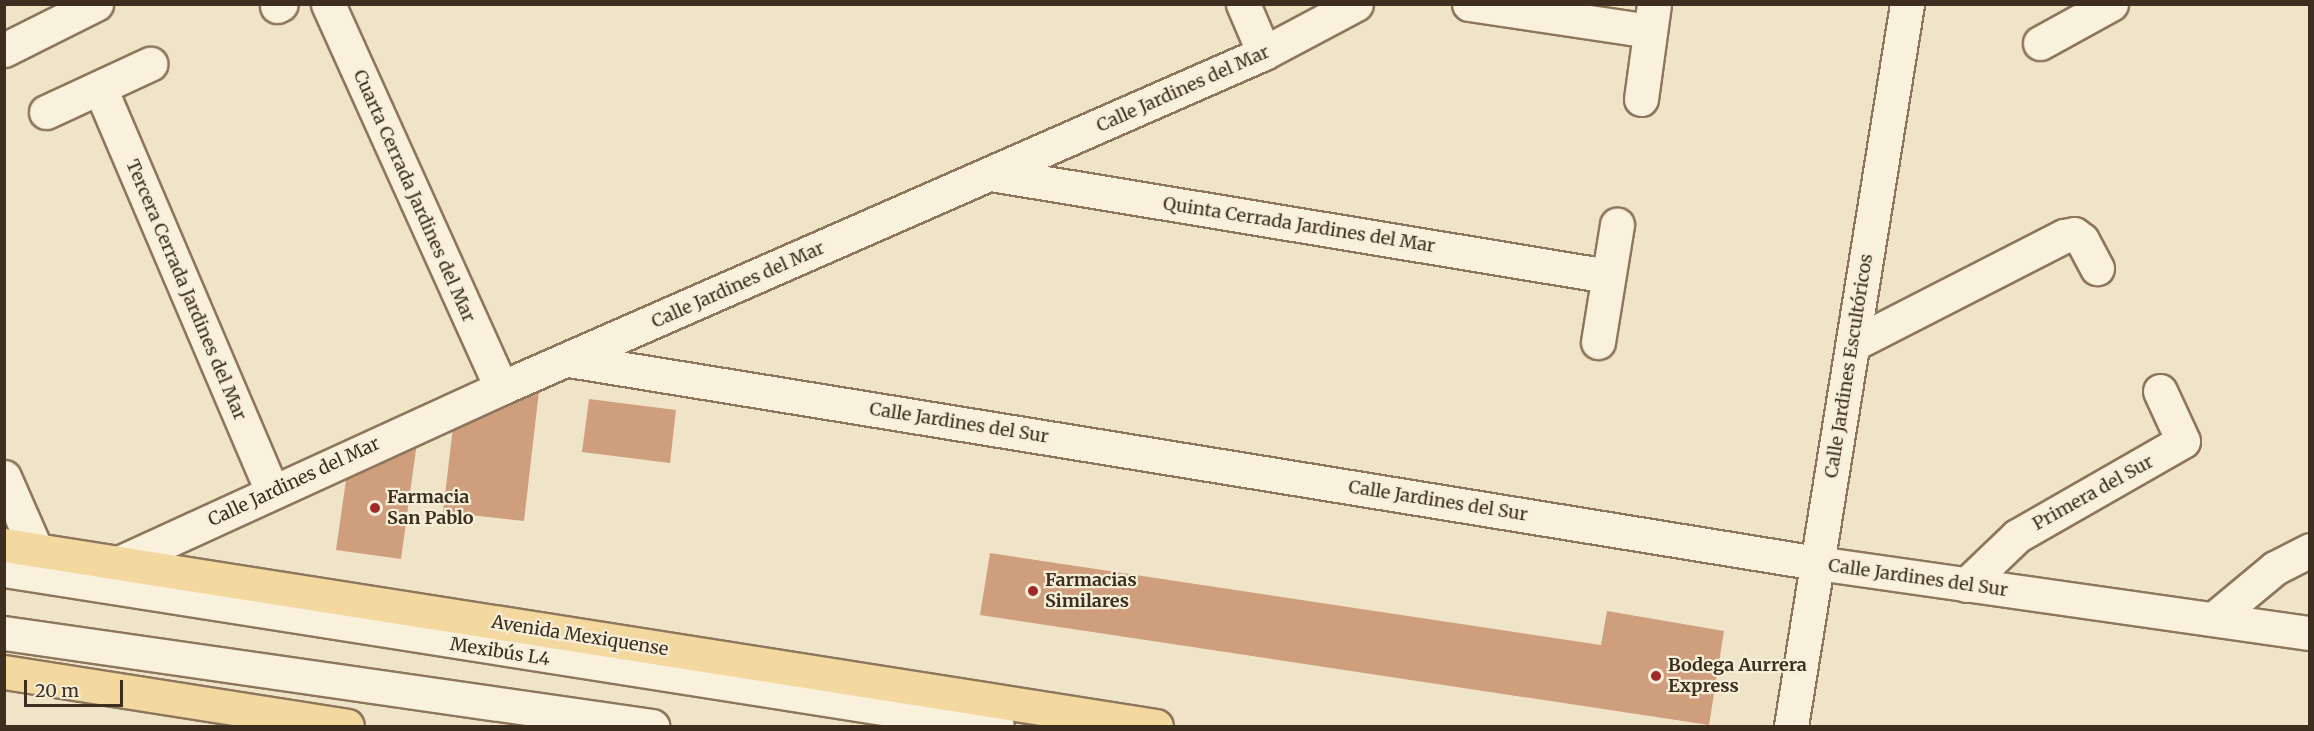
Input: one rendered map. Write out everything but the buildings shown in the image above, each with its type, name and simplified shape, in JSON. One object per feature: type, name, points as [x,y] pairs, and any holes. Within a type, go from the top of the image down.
[{"type":"main road","name":"Avenida Mexiquense","points":[[20,548],[1156,726]]},
{"type":"main road","points":[[4,672],[347,726]]},
{"type":"street","points":[[4,50],[96,4]]},
{"type":"street","name":"Cuarta Cerrada Jardines del Mar","points":[[328,4],[501,388]]},
{"type":"street","points":[[1243,4],[1264,53]]},
{"type":"street","name":"Calle Jardines del Mar","points":[[118,563],[501,388],[1264,53],[1356,4]]},
{"type":"street","points":[[1468,4],[1652,18],[1641,99]]},
{"type":"street","name":"Calle Jardines Escultóricos","points":[[1791,726],[1907,4]]},
{"type":"street","points":[[2040,43],[2111,4]]},
{"type":"street","points":[[46,112],[150,64]]},
{"type":"street","name":"Tercera Cerrada Jardines del Mar","points":[[100,88],[272,491]]},
{"type":"street","name":"Quinta Cerrada Jardines del Mar","points":[[991,174],[1608,276]]},
{"type":"street","points":[[1598,342],[1617,225]]},
{"type":"street","points":[[1854,344],[2064,236],[2074,234],[2082,240],[2097,268]]},
{"type":"street","name":"Calle Jardines del Sur","points":[[569,360],[1817,563],[1966,585],[2216,617],[2310,633]]},
{"type":"street","name":"Primera del Sur","points":[[1966,585],[2017,536],[2183,441],[2160,391]]},
{"type":"street","points":[[4,477],[20,548]]},
{"type":"street","points":[[2216,617],[2275,568],[2310,550]]},
{"type":"street","name":"Mexibús L4","points":[[4,570],[997,726]]},
{"type":"street","points":[[4,633],[652,726]]},
{"type":"place","name":"Farmacia San Pablo","points":[[375,508]]},
{"type":"place","name":"Farmacias Similares","points":[[1033,591]]},
{"type":"place","name":"Bodega Aurrera Express","points":[[1656,676]]}]
